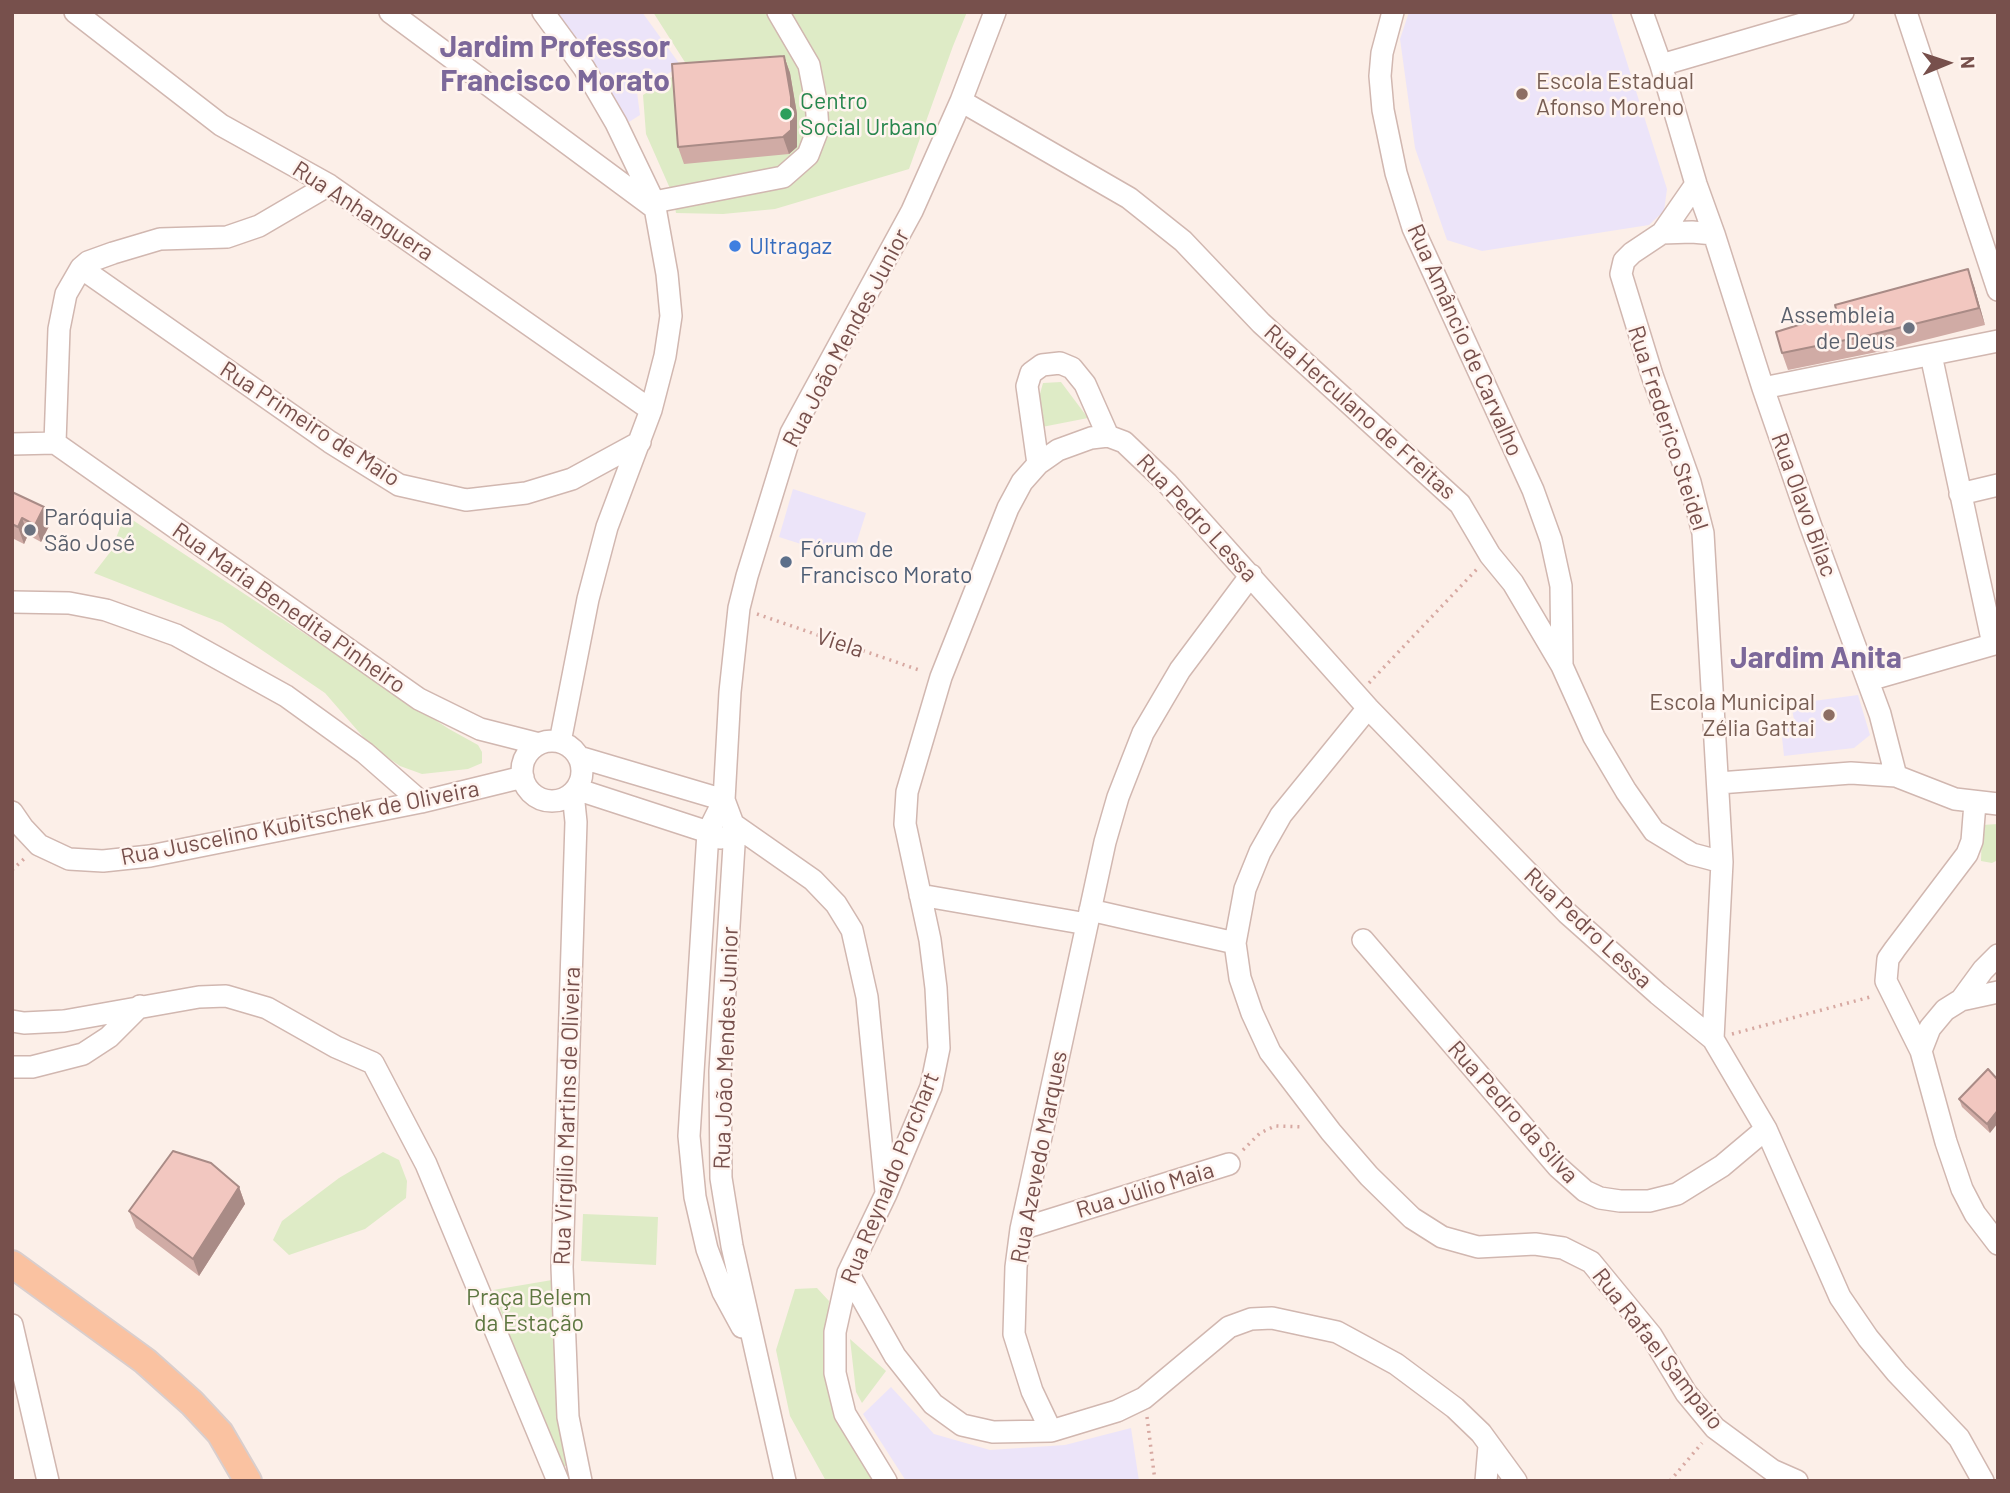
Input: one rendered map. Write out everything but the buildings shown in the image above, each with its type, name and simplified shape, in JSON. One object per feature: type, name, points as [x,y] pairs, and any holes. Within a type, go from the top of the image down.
[{"type":"main road","points":[[12,1264],[145,1361],[192,1404],[220,1433],[248,1481]]},
{"type":"street","name":"Rua Anhanguera","points":[[75,12],[222,125],[329,184],[651,410]]},
{"type":"street","points":[[390,12],[656,206],[783,177],[808,155],[818,129],[809,65],[778,12]]},
{"type":"street","points":[[543,12],[584,68],[616,123],[656,206],[671,316],[665,356],[651,410],[607,527],[588,599],[560,742]]},
{"type":"street","name":"Rua João Mendes Junior","points":[[755,1353],[732,1246],[721,1178],[720,1071],[733,835],[724,800],[730,692],[739,608],[791,433],[912,211],[961,101],[995,12]]},
{"type":"street","name":"Rua Amâncio de Carvalho","points":[[1393,12],[1381,53],[1380,76],[1383,110],[1396,173],[1413,228],[1533,490],[1551,540],[1561,586],[1562,666]]},
{"type":"street","name":"Rua Olavo Bilac","points":[[1642,12],[1763,388],[1880,714],[1896,776]]},
{"type":"street","points":[[1661,65],[1843,12]]},
{"type":"street","points":[[1906,12],[1998,290]]},
{"type":"street","name":"Rua Herculano de Freitas","points":[[961,101],[1129,198],[1183,241],[1261,323],[1460,503],[1490,555],[1513,583],[1562,666],[1594,737],[1654,831],[1692,854],[1722,862]]},
{"type":"street","points":[[12,444],[55,443],[60,329],[66,294],[81,268],[88,262],[160,239],[227,237],[260,226],[329,184]]},
{"type":"street","name":"Rua Frederico Steidel","points":[[1696,184],[1662,233],[1632,253],[1624,261],[1620,274],[1689,482],[1703,533],[1722,862],[1713,1039]]},
{"type":"street","points":[[1662,233],[1714,234]]},
{"type":"street","name":"Rua Primeiro de Maio","points":[[81,268],[330,442],[399,485],[467,500],[526,493],[572,479],[639,442]]},
{"type":"street","points":[[1763,388],[1998,341]]},
{"type":"street","points":[[1869,681],[1995,644],[1931,355]]},
{"type":"street","points":[[1038,464],[1027,386],[1031,373],[1042,365],[1060,363],[1072,368],[1085,383],[1108,436]]},
{"type":"street","name":"Rua Reynaldo Porchart","points":[[886,1481],[845,1414],[835,1373],[835,1332],[848,1273],[886,1194],[931,1087],[939,1048],[930,940],[905,824],[907,792],[941,677],[1008,508],[1022,482],[1038,464],[1058,450],[1091,438],[1108,436]]},
{"type":"street","name":"Rua Pedro Lessa","points":[[1108,436],[1124,442],[1167,483],[1362,702],[1567,913],[1713,1039],[1766,1129],[1840,1297],[1867,1338],[1958,1438],[1983,1481]]},
{"type":"street","name":"Rua Maria Benedita Pinheiro","points":[[55,443],[419,699],[480,729],[539,744]]},
{"type":"street","points":[[1960,494],[1998,485]]},
{"type":"street","name":"Rua Azevedo Marques","points":[[1051,1431],[1031,1391],[1014,1334],[1013,1300],[1021,1229],[1105,842],[1118,797],[1143,733],[1180,670],[1251,575]]},
{"type":"street","points":[[12,602],[69,603],[106,610],[176,635],[285,696],[365,753],[421,802]]},
{"type":"street","name":"Rua Rafael Sampaio","points":[[1362,702],[1281,815],[1260,852],[1245,889],[1235,943],[1240,978],[1270,1052],[1331,1132],[1369,1176],[1412,1218],[1442,1237],[1478,1247],[1535,1244],[1563,1248],[1591,1262],[1651,1335],[1686,1393],[1715,1428],[1772,1470],[1797,1481]]},
{"type":"street","points":[[560,742],[569,746],[579,757],[582,771],[575,791],[557,801],[539,799],[526,786],[522,767],[526,758],[539,744],[560,742]]},
{"type":"street","points":[[579,757],[724,800]]},
{"type":"street","points":[[1719,783],[1852,773],[1896,776],[1955,799],[1998,804]]},
{"type":"street","name":"Rua Juscelino Kubitschek de Oliveira","points":[[12,812],[39,845],[69,859],[103,862],[150,856],[421,802],[523,776]]},
{"type":"street","points":[[575,791],[708,832],[733,835],[813,880],[836,904],[852,930],[867,996],[886,1194]]},
{"type":"street","name":"Rua Virgílio Martins de Oliveira","points":[[575,791],[562,1267],[568,1417],[581,1481]]},
{"type":"street","name":"Rua João Mendes Junior","points":[[724,800],[708,832],[689,1136],[695,1197],[708,1249],[723,1292],[755,1353]]},
{"type":"street","points":[[1975,803],[1972,841],[1967,854],[1888,959],[1888,986],[1921,1051],[1962,1189],[1975,1214],[1998,1244]]},
{"type":"street","points":[[920,895],[1088,917],[1235,943]]},
{"type":"street","name":"Rua Pedro da Silva","points":[[1363,940],[1558,1167],[1584,1191],[1600,1198],[1620,1201],[1649,1201],[1677,1194],[1722,1166],[1766,1129]]},
{"type":"street","points":[[1961,1000],[1998,954]]},
{"type":"street","points":[[1921,1051],[1930,1028],[1945,1010],[1961,1000],[1998,992]]},
{"type":"street","points":[[12,1021],[64,1021],[140,1006],[199,997],[226,996],[267,1008],[336,1047],[373,1063],[426,1164],[558,1481]]},
{"type":"street","points":[[12,1067],[32,1067],[83,1054],[109,1037],[140,1006]]},
{"type":"street","name":"Rua Júlio Maia","points":[[1021,1229],[1229,1164]]},
{"type":"street","points":[[848,1273],[895,1356],[933,1404],[962,1425],[993,1432],[1051,1431],[1117,1411],[1144,1398],[1229,1327],[1251,1320],[1272,1318],[1337,1332],[1396,1364],[1455,1408],[1481,1433],[1516,1481]]},
{"type":"street","points":[[12,1325],[48,1481]]},
{"type":"street","points":[[755,1353],[785,1481]]},
{"type":"street","points":[[1486,1481],[1489,1446]]},
{"type":"path","points":[[1362,702],[1490,555]]},
{"type":"path","name":"Viela","points":[[739,608],[941,677]]},
{"type":"path","points":[[1713,1039],[1888,986]]},
{"type":"path","points":[[1229,1164],[1260,1133],[1275,1126],[1317,1128],[1331,1132]]},
{"type":"path","points":[[1144,1398],[1155,1481]]},
{"type":"path","points":[[1670,1481],[1715,1428]]},
{"type":"shaded area","points":[[552,12],[642,12],[681,66],[637,92],[640,115],[629,122]]},
{"type":"shaded area","name":"Escola Estadual Afonso Moreno","points":[[1409,12],[1611,12],[1667,189],[1664,211],[1649,225],[1482,251],[1447,240],[1415,148],[1400,39]]},
{"type":"shaded area","points":[[793,489],[866,513],[851,560],[779,537]]},
{"type":"shaded area","name":"Escola Municipal Zélia Gattai","points":[[1858,695],[1870,735],[1854,748],[1784,756],[1781,728],[1795,725],[1791,704]]},
{"type":"shaded area","points":[[891,1387],[934,1434],[990,1450],[1065,1445],[1131,1428],[1139,1481],[906,1481],[863,1414]]},
{"type":"green space","name":"Centro Social Urbano","points":[[653,12],[967,12],[909,169],[775,209],[723,214],[676,213],[672,193],[646,134],[643,95],[688,67]]},
{"type":"green space","points":[[1061,382],[1088,418],[1042,427],[1038,401],[1043,383]]},
{"type":"green space","points":[[125,515],[449,729],[478,745],[482,752],[482,763],[468,769],[422,774],[400,766],[371,746],[325,693],[222,623],[94,573],[111,551]]},
{"type":"green space","points":[[1998,824],[1998,860],[1992,863],[1981,861],[1982,825]]},
{"type":"green space","points":[[383,1152],[399,1160],[407,1181],[406,1198],[365,1229],[289,1255],[273,1240],[282,1221],[339,1178]]},
{"type":"green space","points":[[583,1214],[658,1217],[656,1265],[581,1261]]},
{"type":"green space","name":"Praça Belem da Estação","points":[[552,1280],[566,1466],[556,1463],[493,1290]]},
{"type":"green space","points":[[817,1288],[829,1301],[825,1349],[880,1481],[826,1481],[790,1416],[776,1350],[795,1289]]},
{"type":"green space","points":[[850,1339],[886,1371],[862,1403],[856,1392]]},
{"type":"place","name":"Escola Estadual Afonso Moreno","points":[[1522,94]]},
{"type":"place","name":"Centro Social Urbano","points":[[786,114]]},
{"type":"place","name":"Ultragaz","points":[[735,246]]},
{"type":"place","name":"Assembleia de Deus","points":[[1909,328]]},
{"type":"place","name":"Paróquia São José","points":[[30,530]]},
{"type":"place","name":"Fórum de Francisco Morato","points":[[786,562]]},
{"type":"place","name":"Escola Municipal Zélia Gattai","points":[[1829,715]]},
{"type":"district","name":"Jardim Professor Francisco Morato","points":[[555,64]]},
{"type":"district","name":"Jardim Anita","points":[[1816,658]]}]
